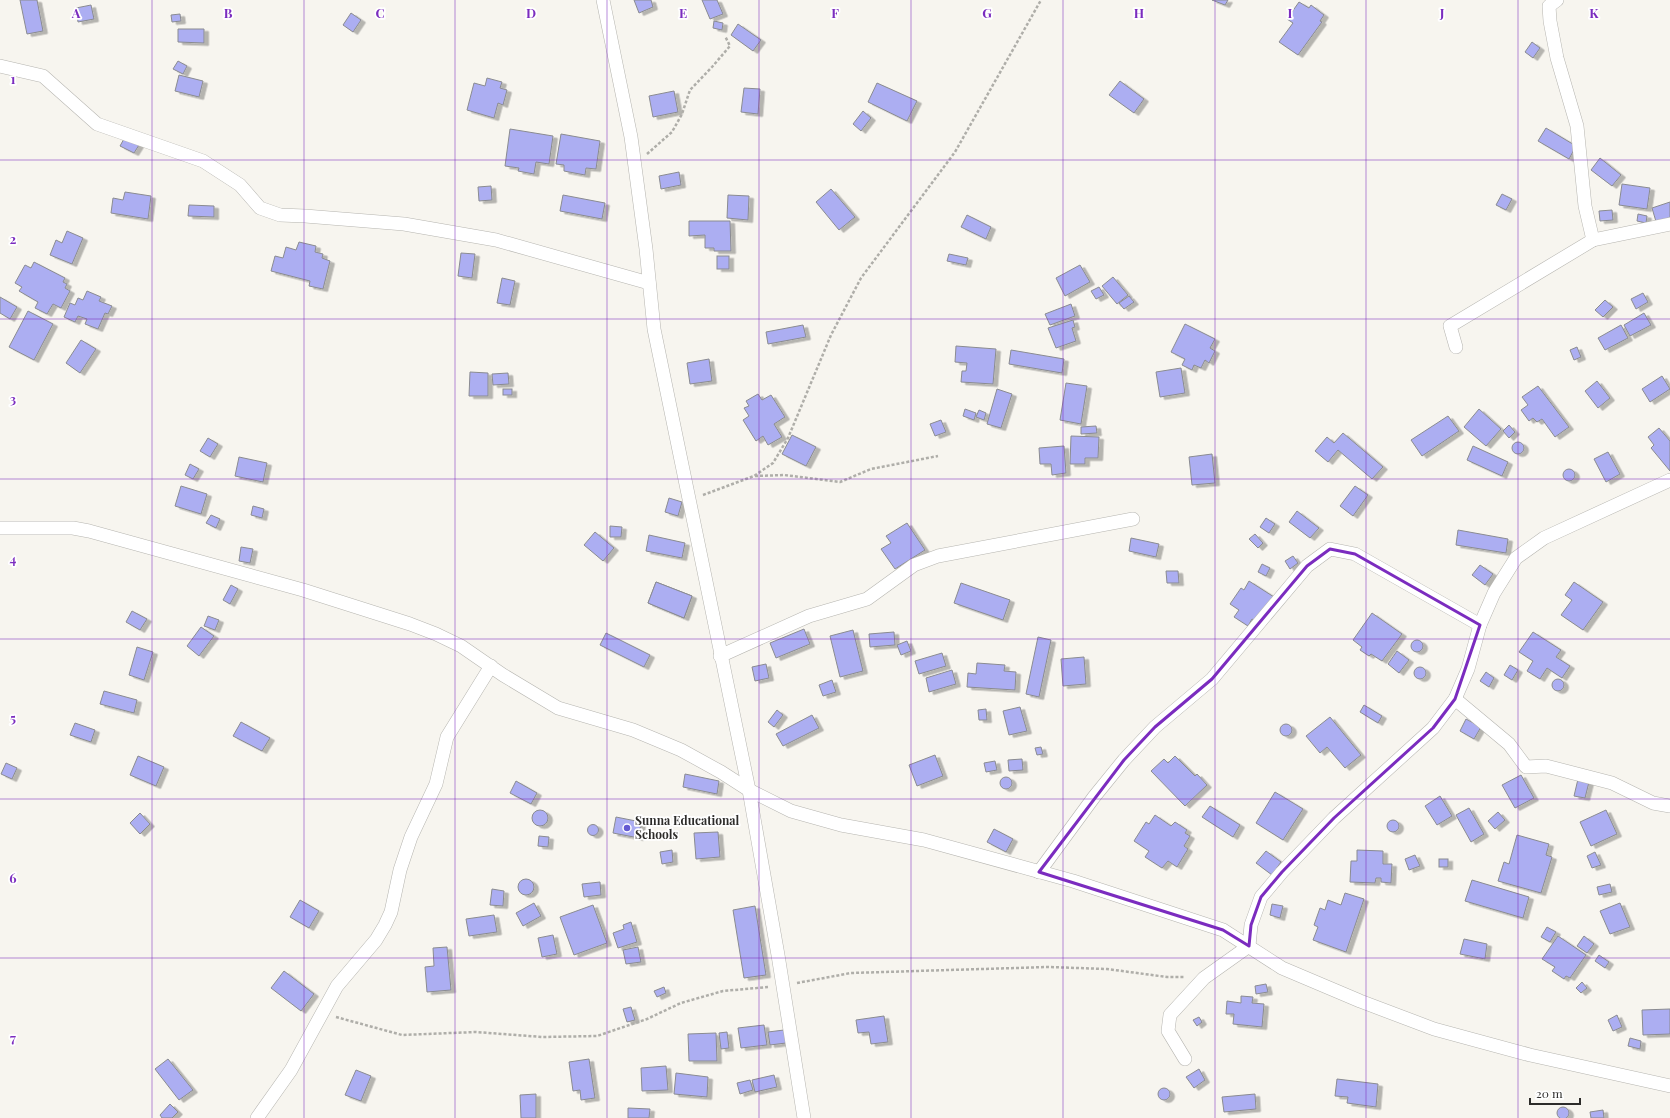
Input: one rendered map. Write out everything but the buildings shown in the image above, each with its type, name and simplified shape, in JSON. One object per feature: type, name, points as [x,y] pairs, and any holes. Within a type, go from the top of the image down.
[{"type":"street","points":[[603,0],[631,137],[654,329],[688,501],[749,790],[804,1118]]},
{"type":"street","points":[[1557,0],[1549,6],[1550,22],[1557,58],[1577,126],[1585,206],[1593,240]]},
{"type":"street","points":[[0,66],[43,76],[97,124],[203,161],[240,185],[260,208],[280,215],[404,224],[496,240],[649,283]]},
{"type":"street","points":[[1456,347],[1450,326],[1593,240],[1670,224]]},
{"type":"street","points":[[1184,1059],[1168,1031],[1170,1015],[1204,978],[1249,946],[1251,925],[1261,897],[1282,872],[1334,818],[1433,728],[1455,699],[1468,669],[1480,625],[1494,593],[1516,558],[1544,538],[1670,480]]},
{"type":"street","points":[[720,656],[809,616],[867,599],[914,565],[938,556],[1133,519]]},
{"type":"street","points":[[0,528],[73,528],[89,531],[304,590],[410,624],[461,646],[558,708],[633,730],[681,750],[721,772],[749,790],[791,811],[841,825],[924,840],[1039,872],[1179,915],[1223,930],[1282,968],[1360,1001],[1434,1029],[1530,1055],[1670,1086]]},
{"type":"street","points":[[1039,872],[1094,797],[1124,760],[1155,727],[1212,679],[1307,566],[1330,549],[1355,554],[1480,625]]},
{"type":"street","points":[[257,1118],[291,1070],[337,986],[376,940],[385,925],[391,912],[400,870],[410,837],[436,784],[447,737],[491,666]]},
{"type":"street","points":[[1455,699],[1509,744],[1526,767],[1546,766],[1612,783],[1653,803],[1670,806]]},
{"type":"path","points":[[688,501],[754,476],[773,463],[788,438],[831,335],[861,278],[955,152],[1041,0]]},
{"type":"path","points":[[635,168],[653,148],[672,132],[682,114],[690,90],[730,46],[725,36]]},
{"type":"path","points":[[754,476],[791,476],[840,482],[871,469],[938,456]]},
{"type":"path","points":[[322,1013],[402,1036],[476,1032],[542,1037],[597,1036],[646,1020],[681,1004],[724,991],[783,986],[851,973],[1048,967],[1107,969],[1167,977],[1204,978]]},
{"type":"highlighted area","points":[[1330,549],[1355,554],[1480,625],[1455,699],[1433,728],[1334,818],[1282,872],[1261,897],[1251,925],[1249,946],[1223,930],[1039,872],[1124,760],[1155,727],[1212,679],[1307,566]]},
{"type":"place","name":"Sunna Educational Schools","points":[[627,828]]}]
